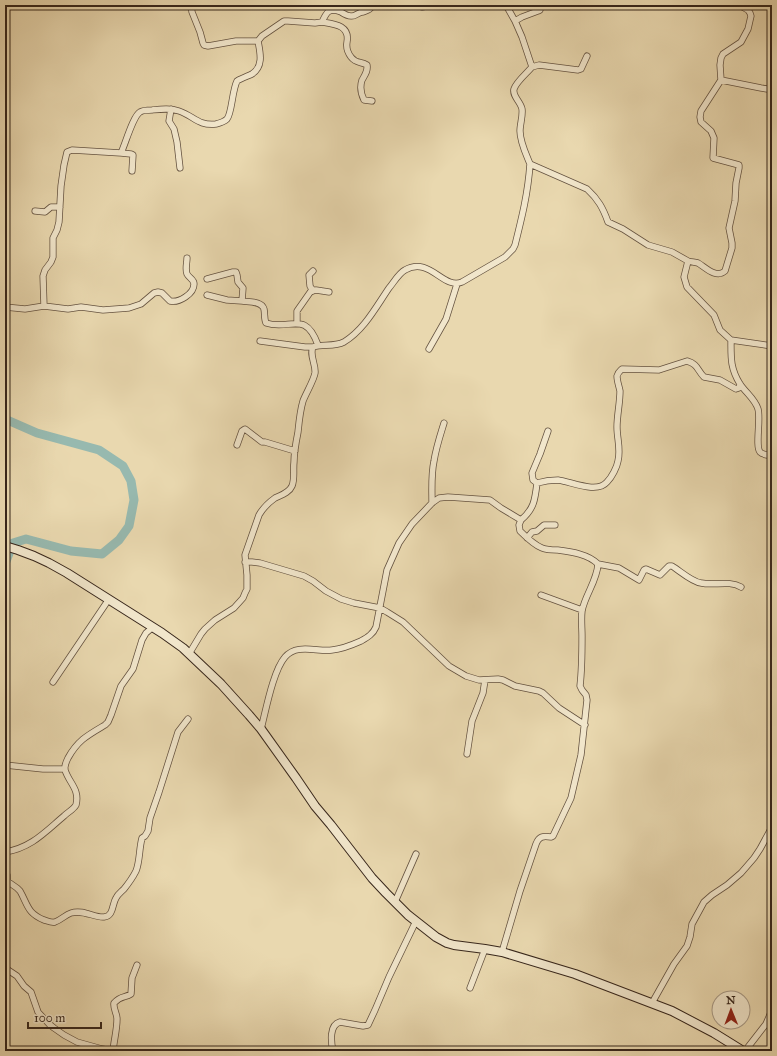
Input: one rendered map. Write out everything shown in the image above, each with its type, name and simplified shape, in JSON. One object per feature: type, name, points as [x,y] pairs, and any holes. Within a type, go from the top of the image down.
[{"type":"street","points":[[192,5],[192,12],[200,32],[202,43],[208,46],[236,41],[258,41],[262,36],[284,21],[322,22],[342,27],[347,35],[348,42],[346,47],[350,57],[358,63],[364,63],[367,65],[366,75],[362,81],[361,90],[364,100],[372,101]]},
{"type":"street","points":[[322,22],[329,10],[348,16],[354,16],[360,12],[371,9],[373,5]]},
{"type":"street","points":[[422,7],[434,5]]},
{"type":"street","points":[[506,5],[522,37],[532,67]]},
{"type":"street","points":[[515,21],[540,10],[541,5]]},
{"type":"street","points":[[530,164],[587,189],[603,208],[608,222],[623,229],[648,245],[672,252],[688,262],[696,262],[714,273],[723,274],[732,248],[729,228],[735,201],[739,165],[712,158],[714,138],[711,131],[701,122],[700,117],[701,111],[721,80],[720,65],[723,54],[741,42],[748,29],[751,16],[750,13],[748,10],[738,5]]},
{"type":"street","points":[[121,154],[133,123],[140,112],[170,109],[184,113],[197,121],[208,124],[221,123],[226,120],[229,116],[232,95],[236,82],[239,79],[252,74],[260,65],[258,41]]},
{"type":"street","points":[[260,341],[305,347],[340,344],[366,322],[397,277],[404,270],[414,266],[419,266],[449,282],[457,284],[506,257],[513,249],[525,207],[529,183],[530,164],[520,132],[522,110],[514,94],[514,89],[532,67],[539,65],[578,70],[581,69],[587,56]]},
{"type":"street","points":[[721,80],[767,89],[772,88]]},
{"type":"street","points":[[170,109],[169,121],[174,129],[178,142],[180,168]]},
{"type":"street","points":[[44,306],[43,276],[53,257],[53,238],[60,218],[62,176],[67,152],[72,150],[131,154],[134,155],[132,171]]},
{"type":"street","points":[[35,211],[45,212],[51,207],[60,207]]},
{"type":"street","points":[[5,307],[26,309],[44,306],[68,309],[81,308],[102,310],[129,308],[141,304],[154,293],[158,292],[162,293],[170,301],[177,301],[189,294],[193,287],[193,281],[187,272],[187,258]]},
{"type":"street","points":[[688,262],[684,277],[687,287],[714,315],[720,330],[732,340],[772,346]]},
{"type":"street","points":[[313,270],[309,276],[310,286],[313,290]]},
{"type":"street","points":[[207,279],[236,272],[238,282],[243,288],[242,302]]},
{"type":"street","points":[[429,349],[446,319],[457,284]]},
{"type":"street","points":[[313,290],[329,292]]},
{"type":"street","points":[[297,324],[298,311],[313,290]]},
{"type":"street","points":[[207,295],[262,305],[267,324],[297,324],[305,326],[310,329],[314,336],[316,346]]},
{"type":"street","points":[[732,340],[732,364],[740,384],[758,407],[759,450],[762,454],[772,456]]},
{"type":"street","points":[[189,654],[205,629],[215,620],[234,608],[243,598],[247,589],[245,562],[246,549],[258,516],[274,499],[292,488],[295,451],[303,403],[315,374],[312,350],[316,346]]},
{"type":"street","points":[[537,483],[556,480],[595,488],[607,483],[618,464],[620,452],[617,427],[620,392],[617,376],[622,369],[659,370],[687,361],[696,366],[704,377],[720,380],[736,389],[739,388],[740,384]]},
{"type":"street","points":[[432,503],[433,462],[444,424]]},
{"type":"street","points":[[237,445],[244,429],[262,442],[295,451]]},
{"type":"street","points":[[537,483],[533,480],[532,473],[548,432]]},
{"type":"street","points":[[537,483],[536,494],[532,507],[528,514],[521,520],[519,530],[539,547],[576,553],[592,559],[598,564],[619,568],[639,580],[645,569],[660,575],[670,566],[700,583],[734,584],[741,588]]},
{"type":"street","points":[[260,729],[273,683],[281,664],[286,657],[299,649],[331,650],[352,646],[370,636],[375,630],[387,570],[399,543],[412,524],[436,499],[443,497],[486,499],[492,501],[521,520]]},
{"type":"street","points":[[527,538],[532,532],[537,531],[544,525],[555,525]]},
{"type":"street","points":[[5,546],[49,563],[67,573],[176,642],[204,667],[225,688],[260,729],[315,806],[372,878],[395,902],[436,937],[447,943],[502,952],[575,974],[652,1003],[696,1023],[744,1051],[766,1024],[772,1010]]},
{"type":"street","points":[[245,562],[260,563],[304,576],[341,599],[380,608],[403,622],[423,640],[440,659],[466,676],[475,679],[504,680],[515,686],[539,691],[559,708],[585,725]]},
{"type":"street","points":[[502,952],[520,891],[538,839],[541,837],[552,837],[571,798],[581,755],[588,703],[587,697],[580,686],[582,658],[582,610],[597,572],[598,564]]},
{"type":"street","points":[[541,594],[582,610]]},
{"type":"street","points":[[53,682],[108,599]]},
{"type":"street","points":[[5,852],[17,850],[31,843],[76,805],[76,792],[65,769],[66,762],[76,745],[86,736],[108,722],[121,686],[133,669],[140,644],[153,627]]},
{"type":"street","points":[[468,754],[472,721],[483,693],[485,680]]},
{"type":"street","points":[[5,871],[8,882],[20,891],[31,913],[36,917],[50,922],[56,922],[74,912],[87,913],[101,917],[108,915],[112,911],[114,900],[117,895],[124,889],[136,872],[142,838],[148,831],[150,818],[160,792],[178,732],[188,719]]},
{"type":"street","points":[[5,765],[43,769],[65,769]]},
{"type":"street","points":[[652,1003],[674,964],[687,946],[692,924],[704,902],[741,873],[754,858],[770,834],[772,827]]},
{"type":"street","points":[[395,902],[416,854]]},
{"type":"street","points":[[332,1051],[332,1033],[334,1025],[337,1022],[363,1026],[368,1025],[416,921]]},
{"type":"street","points":[[470,988],[485,949]]},
{"type":"street","points":[[5,968],[17,976],[24,986],[31,992],[38,1012],[54,1028],[77,1042],[113,1051],[117,1019],[114,1003],[121,996],[131,994],[132,978],[137,965]]},
{"type":"waterway","points":[[5,419],[37,433],[99,450],[123,466],[131,481],[134,500],[129,526],[119,540],[102,554],[71,551],[26,539],[13,543],[5,564]]}]
